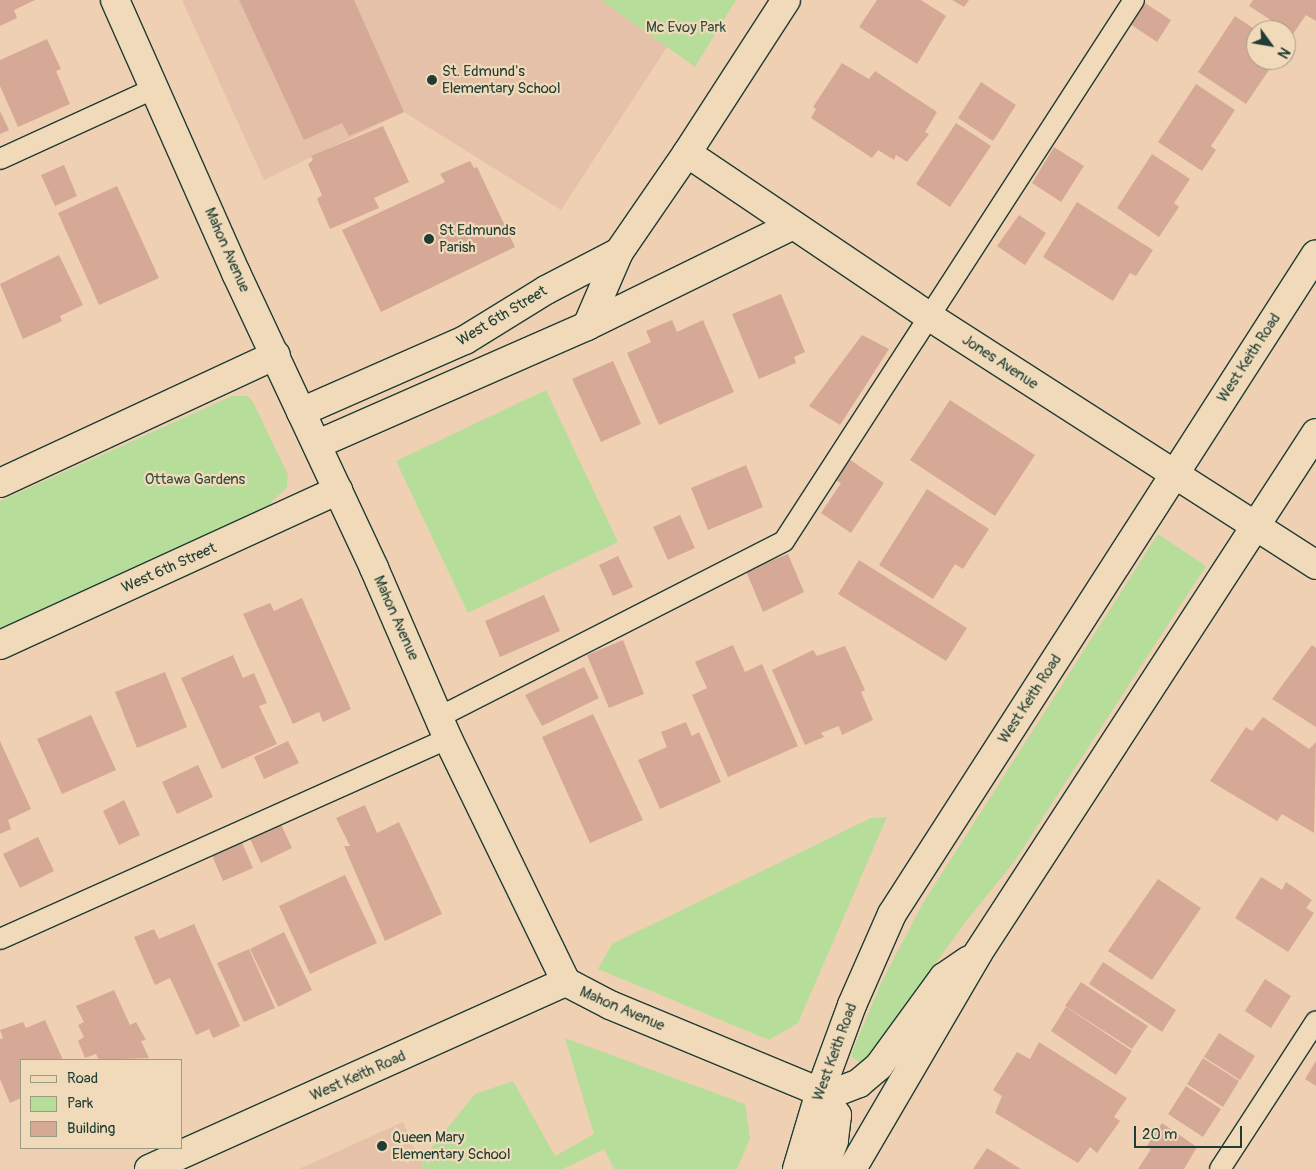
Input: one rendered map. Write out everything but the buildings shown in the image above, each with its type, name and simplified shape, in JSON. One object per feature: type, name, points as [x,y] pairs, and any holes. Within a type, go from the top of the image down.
[{"type":"street","name":"Mahon Avenue","points":[[115,0],[236,273],[318,444],[443,728],[566,982],[610,1005],[820,1092]]},
{"type":"street","name":"West 6th Street","points":[[587,326],[618,252],[687,153],[786,0]]},
{"type":"street","name":"Jones Avenue","points":[[687,153],[930,317],[1316,565]]},
{"type":"street","points":[[318,444],[587,326],[793,225]]},
{"type":"street","name":"West 6th Street","points":[[301,412],[465,340],[546,290],[618,252]]},
{"type":"street","name":"West Keith Road","points":[[797,1169],[820,1092],[852,1005],[892,914],[1316,254]]},
{"type":"street","points":[[0,484],[276,355]]},
{"type":"street","points":[[852,1169],[978,953],[1316,433]]},
{"type":"street","name":"West 6th Street","points":[[0,645],[338,490]]},
{"type":"street","points":[[820,1092],[831,1094],[859,1083],[878,1066],[944,977],[978,953]]},
{"type":"street","name":"West Keith Road","points":[[149,1169],[566,982]]},
{"type":"street","points":[[820,1092],[837,1115],[834,1141],[824,1169]]},
{"type":"lane","points":[[0,939],[443,728],[784,541],[1134,0]]},
{"type":"lane","points":[[0,159],[155,88]]},
{"type":"lane","points":[[1220,1169],[1316,1021]]},
{"type":"shaded area","name":"St. Edmund's Elementary School","points":[[182,0],[601,0],[667,47],[561,210],[404,112],[264,180]]},
{"type":"shaded area","name":"Queen Mary Elementary School","points":[[403,1122],[424,1169],[299,1169]]},
{"type":"green space","name":"Mc Evoy Park","points":[[601,0],[736,0],[695,67]]},
{"type":"green space","points":[[546,390],[618,542],[468,613],[396,461]]},
{"type":"green space","name":"Ottawa Gardens","points":[[232,396],[248,396],[253,402],[288,475],[287,488],[271,502],[274,509],[0,634],[0,501]]},
{"type":"green space","points":[[1158,534],[1206,566],[1014,862],[967,920],[864,1062],[859,1062],[852,1057],[852,1052],[883,979],[923,903]]},
{"type":"green space","points":[[887,817],[798,1023],[769,1040],[598,969],[612,944],[871,818]]},
{"type":"green space","points":[[565,1038],[745,1104],[750,1138],[737,1169],[614,1169],[604,1149],[563,1169],[425,1169],[420,1162],[475,1094],[513,1081],[555,1156],[594,1134]]},
{"type":"place","name":"St. Edmund's Elementary School","points":[[432,80]]},
{"type":"place","name":"St Edmunds Parish","points":[[429,239]]},
{"type":"place","name":"Queen Mary Elementary School","points":[[382,1146]]}]
